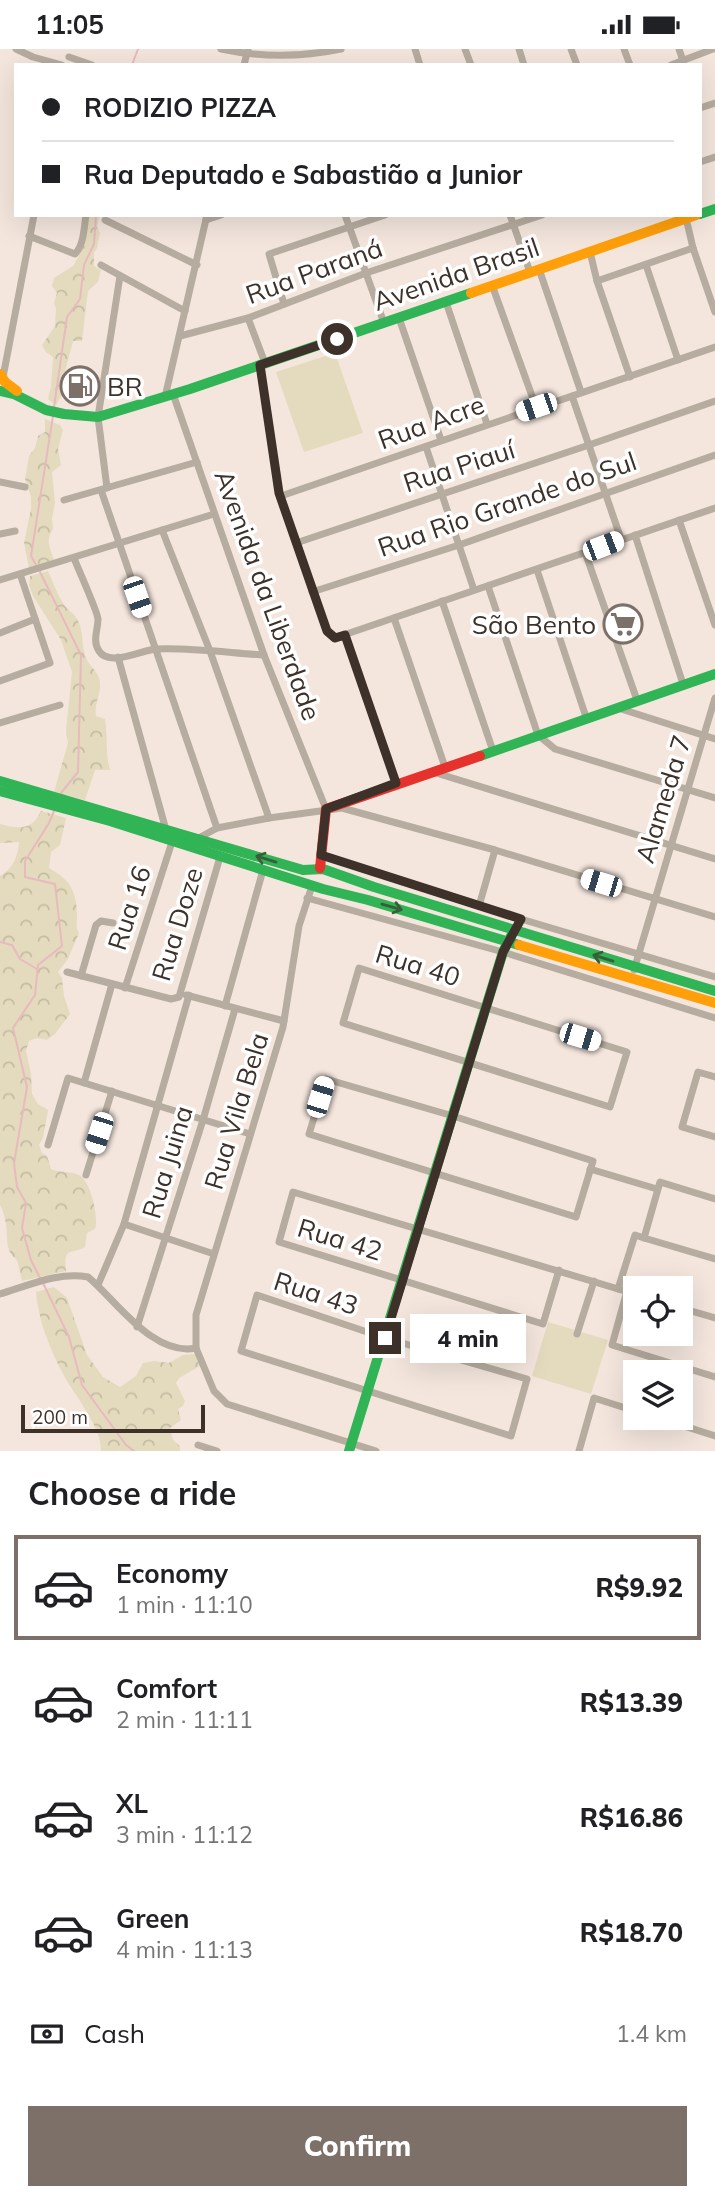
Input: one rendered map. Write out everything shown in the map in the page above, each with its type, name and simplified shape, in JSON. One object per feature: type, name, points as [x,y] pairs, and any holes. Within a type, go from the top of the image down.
[{"type":"main road","name":"Avenida Brasil","points":[[1,384],[14,394],[46,410],[98,417],[169,396],[399,318],[686,217]]},
{"type":"main road","points":[[312,886],[322,870],[326,809],[715,674]]},
{"type":"main road","points":[[0,781],[172,842],[312,886],[511,936],[633,972],[715,992]]},
{"type":"main road","points":[[0,791],[41,797]]},
{"type":"main road","points":[[70,806],[166,829],[289,866],[322,870],[511,936]]},
{"type":"main road","points":[[322,870],[332,882],[326,890]]},
{"type":"main road","points":[[350,1447],[503,952],[511,936]]},
{"type":"main road","points":[[633,972],[715,1003]]},
{"type":"street","points":[[221,49],[319,53],[341,49]]},
{"type":"street","points":[[679,49],[682,61]]},
{"type":"street","points":[[676,63],[713,49]]},
{"type":"street","points":[[19,51],[67,59]]},
{"type":"street","points":[[1,384],[34,217]]},
{"type":"street","points":[[29,236],[75,254],[81,245],[86,217]]},
{"type":"street","points":[[346,217],[384,323]]},
{"type":"street","points":[[284,304],[269,254],[379,217]]},
{"type":"street","points":[[511,217],[581,393]]},
{"type":"street","name":"Rua Paraná","points":[[180,336],[248,318],[366,273],[535,217]]},
{"type":"street","points":[[686,217],[693,248],[715,311]]},
{"type":"street","points":[[169,396],[207,218]]},
{"type":"street","points":[[105,220],[197,265]]},
{"type":"street","points":[[597,281],[693,248]]},
{"type":"street","points":[[590,253],[629,377]]},
{"type":"street","points":[[101,265],[186,311]]},
{"type":"street","points":[[646,265],[678,359]]},
{"type":"street","points":[[120,276],[98,417],[104,489],[119,545],[218,828]]},
{"type":"street","points":[[492,285],[536,407]]},
{"type":"street","points":[[446,302],[487,424]]},
{"type":"street","points":[[248,318],[263,364],[279,493],[327,631],[335,638],[715,508]]},
{"type":"street","points":[[399,318],[441,440]]},
{"type":"street","points":[[0,357],[8,345]]},
{"type":"street","name":"Rua Acre","points":[[281,496],[715,347]]},
{"type":"street","name":"Avenida da Liberdade","points":[[169,396],[197,463],[264,655],[326,809]]},
{"type":"street","points":[[572,396],[621,539]]},
{"type":"street","name":"Rua Piauí","points":[[296,543],[715,401]]},
{"type":"street","points":[[426,447],[474,590]]},
{"type":"street","name":"Rua Rio Grande do Sul","points":[[312,592],[459,545],[715,455]]},
{"type":"street","points":[[64,500],[197,463]]},
{"type":"street","points":[[0,482],[25,487]]},
{"type":"street","points":[[0,580],[214,514]]},
{"type":"street","points":[[679,520],[715,625]]},
{"type":"street","points":[[162,530],[210,651],[269,818]]},
{"type":"street","points":[[0,534],[15,531]]},
{"type":"street","points":[[635,535],[683,684]]},
{"type":"street","points":[[585,552],[637,700]]},
{"type":"street","points":[[74,558],[97,619],[95,636],[100,654],[109,658],[155,649],[264,655]]},
{"type":"street","points":[[537,570],[586,717]]},
{"type":"street","points":[[0,681],[50,663],[23,574]]},
{"type":"street","points":[[488,586],[538,735],[555,748],[715,798]]},
{"type":"street","points":[[442,601],[493,751]]},
{"type":"street","points":[[394,618],[446,767]]},
{"type":"street","points":[[0,633],[35,619]]},
{"type":"street","points":[[345,635],[396,783]]},
{"type":"street","points":[[118,657],[166,829]]},
{"type":"street","name":"Alameda 7","points":[[633,972],[715,698]]},
{"type":"street","points":[[0,723],[60,705]]},
{"type":"street","points":[[617,708],[715,739]]},
{"type":"street","points":[[433,772],[715,859]]},
{"type":"street","points":[[197,839],[218,828],[269,818],[326,809],[354,810],[715,917]]},
{"type":"street","name":"Rua 16","points":[[125,988],[172,842]]},
{"type":"street","points":[[478,906],[495,850]]},
{"type":"street","points":[[321,855],[478,906],[715,977]]},
{"type":"street","name":"Rua Doze","points":[[98,1285],[124,1224],[159,1106],[219,857]]},
{"type":"street","points":[[225,1006],[263,870]]},
{"type":"street","name":"Rua Vila Bela","points":[[195,1348],[196,1315],[284,1021],[299,926],[312,886]]},
{"type":"street","points":[[307,898],[503,952],[715,1018]]},
{"type":"street","points":[[511,936],[521,919]]},
{"type":"street","points":[[82,976],[96,925],[102,921],[113,923]]},
{"type":"street","name":"Rua 40","points":[[469,1063],[343,1023],[359,968],[486,1008]]},
{"type":"street","points":[[67,972],[125,988]]},
{"type":"street","points":[[84,1083],[112,984]]},
{"type":"street","name":"Rua Doze","points":[[125,988],[171,999],[184,994]]},
{"type":"street","points":[[184,994],[284,1021]]},
{"type":"street","points":[[469,1063],[610,1107],[626,1052],[486,1008]]},
{"type":"street","name":"Rua Juina","points":[[137,1327],[203,1120],[235,1009]]},
{"type":"street","points":[[715,1077],[698,1072],[682,1127],[715,1137]]},
{"type":"street","points":[[48,1145],[68,1078],[250,1134]]},
{"type":"street","points":[[326,1079],[453,1117],[593,1161],[576,1217],[309,1134],[326,1079]]},
{"type":"street","points":[[86,1175],[113,1091]]},
{"type":"street","points":[[590,1169],[657,1189]]},
{"type":"street","points":[[644,1238],[660,1182],[715,1199]]},
{"type":"street","name":"Rua 42","points":[[402,1280],[279,1242],[293,1192],[418,1229]]},
{"type":"street","points":[[124,1224],[214,1254]]},
{"type":"street","points":[[418,1229],[623,1291]]},
{"type":"street","points":[[618,1289],[635,1235],[715,1259]]},
{"type":"street","points":[[402,1280],[544,1324],[559,1270]]},
{"type":"street","points":[[0,1294],[54,1279],[77,1275],[88,1277],[137,1327],[167,1344],[195,1348],[214,1391],[227,1404],[350,1447],[376,1451]]},
{"type":"street","points":[[577,1334],[594,1281]]},
{"type":"street","name":"Rua 43","points":[[369,1391],[241,1351],[257,1295],[385,1338]]},
{"type":"street","points":[[693,1312],[715,1318]]},
{"type":"street","points":[[623,1315],[612,1345],[715,1377]]},
{"type":"street","points":[[369,1391],[511,1436],[527,1379],[385,1338]]},
{"type":"street","points":[[579,1451],[594,1398],[623,1407]]},
{"type":"street","points":[[693,1429],[715,1436]]},
{"type":"street","points":[[198,1445],[217,1451]]},
{"type":"green space","points":[[89,217],[100,217],[97,227],[100,233],[94,253],[94,266],[101,270],[98,282],[88,291],[82,341],[73,341],[62,383],[59,384],[62,395],[56,405],[48,399],[53,357],[42,345],[55,326],[54,303],[57,293],[52,286],[54,278],[73,266],[81,252]]},
{"type":"green space","points":[[335,353],[363,433],[304,452],[276,372]]},
{"type":"green space","points":[[45,419],[60,425],[63,430],[58,449],[61,465],[52,472],[55,503],[53,529],[49,540],[54,560],[29,568],[24,543],[31,497],[25,479],[29,456],[35,448],[38,436],[45,432]]},
{"type":"green space","points":[[48,571],[62,602],[78,620],[85,655],[100,679],[96,716],[105,719],[110,770],[95,770],[85,800],[54,792],[68,743],[66,731],[72,672],[61,640],[29,585],[30,576]]},
{"type":"green space","points":[[41,811],[66,818],[60,845],[51,852],[49,868],[67,882],[74,893],[79,933],[68,959],[58,972],[62,978],[70,1014],[47,1040],[37,1038],[29,1041],[26,1051],[32,1094],[38,1104],[48,1110],[43,1138],[39,1145],[42,1153],[47,1156],[51,1169],[79,1175],[87,1184],[93,1200],[96,1224],[95,1229],[87,1233],[85,1247],[67,1255],[66,1271],[22,1281],[17,1260],[9,1250],[6,1222],[0,1205],[0,876],[14,862],[19,842],[0,843],[0,824],[24,827],[33,822]]},
{"type":"green space","points":[[54,1287],[67,1298],[87,1355],[103,1377],[120,1387],[136,1376],[143,1363],[169,1363],[183,1355],[195,1354],[200,1366],[179,1378],[176,1383],[185,1401],[178,1409],[181,1420],[170,1428],[180,1451],[101,1451],[97,1432],[63,1374],[42,1324],[36,1292]]},
{"type":"green space","points":[[548,1322],[608,1340],[591,1394],[532,1376]]},
{"type":"waterway","points":[[133,63],[138,49]]},
{"type":"waterway","points":[[54,407],[67,317],[80,299],[84,265],[94,244],[96,217]]},
{"type":"waterway","points":[[36,565],[31,556],[53,416]]},
{"type":"waterway","points":[[39,570],[81,655],[78,772],[61,793]]},
{"type":"waterway","points":[[40,1278],[31,1260],[22,1228],[26,1203],[17,1187],[14,1163],[27,1087],[13,1028],[35,995],[38,965],[62,946],[55,884],[25,877],[25,861],[54,811]]},
{"type":"waterway","points":[[0,942],[12,945],[20,959],[37,969]]},
{"type":"waterway","points":[[43,1283],[69,1337],[82,1385],[126,1445],[134,1451]]},
{"type":"traffic: fast","points":[[702,213],[715,209]]},
{"type":"traffic: fast","points":[[0,391],[14,394],[46,410],[98,417],[190,389],[471,293]]},
{"type":"traffic: fast","points":[[480,756],[715,674]]},
{"type":"traffic: fast","points":[[0,781],[303,870],[323,869],[715,991]]},
{"type":"traffic: fast","points":[[0,791],[110,821],[323,889],[519,945]]},
{"type":"traffic: fast","points":[[349,1451],[503,952],[511,936]]},
{"type":"traffic: slow","points":[[471,293],[690,217]]},
{"type":"traffic: slow","points":[[0,374],[5,382],[17,391]]},
{"type":"traffic: slow","points":[[519,945],[715,1003]]},
{"type":"traffic: jam","points":[[320,868],[326,809],[480,756]]},
{"type":"place","name":"BR","points":[[80,386]]},
{"type":"place","name":"São Bento","points":[[623,624]]},
{"type":"route","points":[[337,339],[260,365],[279,493],[327,631],[335,638],[345,635],[396,783],[326,809],[321,855],[521,919],[503,952],[385,1338]]}]
